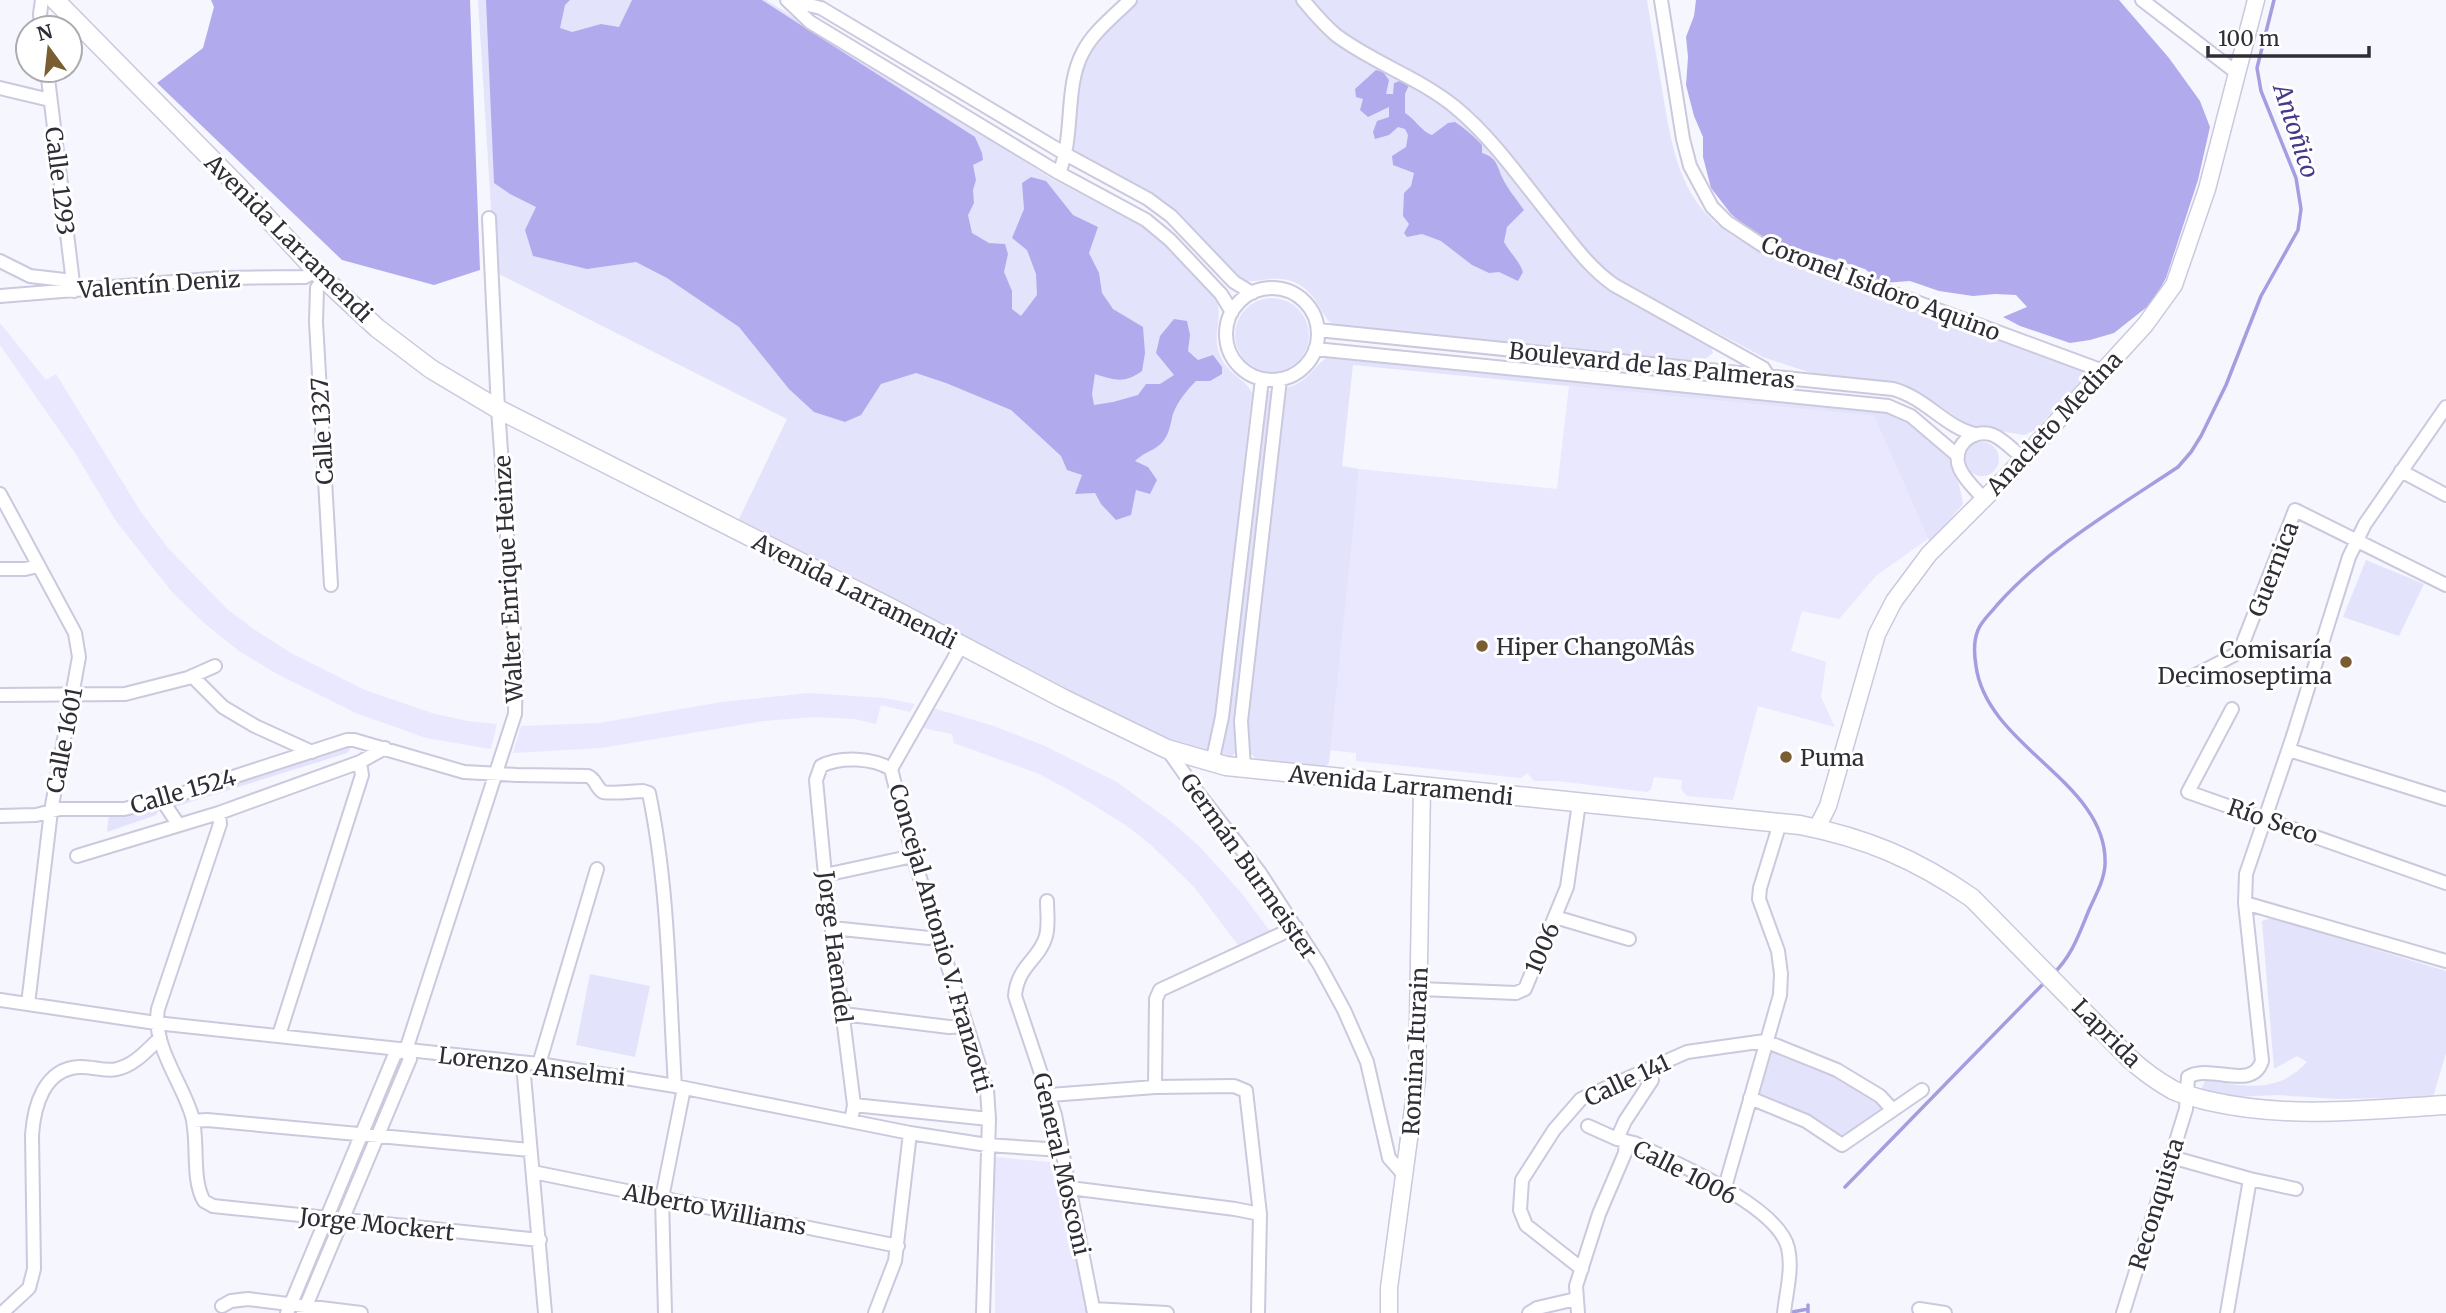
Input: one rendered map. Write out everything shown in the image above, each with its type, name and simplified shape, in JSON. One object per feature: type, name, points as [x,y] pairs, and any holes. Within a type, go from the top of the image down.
[{"type":"main road","name":"Avenida Larramendi","points":[[55,0],[238,186],[320,275],[410,354],[439,374],[498,409],[1167,749],[1212,763],[1244,768],[1780,822],[1817,828]]},
{"type":"main road","name":"Laprida","points":[[1817,828],[1884,847],[1946,880],[1985,910],[2144,1071],[2174,1090],[2246,1108],[2288,1111],[2354,1111],[2446,1105]]},
{"type":"street","points":[[787,0],[821,8],[1160,208],[1184,229],[1234,282],[1252,293]]},
{"type":"street","points":[[787,0],[810,22],[1059,173],[1158,229],[1221,295],[1232,312]]},
{"type":"street","points":[[1059,173],[1067,155],[1074,79],[1079,60],[1090,41],[1130,0]]},
{"type":"street","points":[[1304,0],[1325,26],[1346,42],[1432,89],[1466,117],[1497,150],[1598,273],[1614,285],[1763,368],[1769,377],[1768,393]]},
{"type":"street","name":"Coronel Isidoro Aquino","points":[[1661,0],[1686,154],[1702,192],[1727,222],[1762,245],[2103,371]]},
{"type":"street","points":[[2142,0],[2237,73]]},
{"type":"street","name":"Anacleto Medina","points":[[1817,828],[1828,806],[1877,634],[1885,617],[1929,554],[2023,458],[2155,314],[2178,275],[2207,189],[2256,0]]},
{"type":"street","name":"Calle 1293","points":[[48,84],[73,286]]},
{"type":"street","points":[[0,88],[50,100]]},
{"type":"street","name":"Walter Enrique Heinze","points":[[406,1050],[515,714],[516,661],[498,409],[489,218]]},
{"type":"street","points":[[0,261],[30,276],[73,286]]},
{"type":"street","name":"Valentín Deniz","points":[[0,296],[73,286],[320,275]]},
{"type":"street","name":"Calle 1327","points":[[320,275],[316,323],[331,585]]},
{"type":"street","points":[[1274,288],[1295,295],[1311,309],[1318,330],[1315,349],[1300,370],[1280,379],[1262,379],[1241,368],[1228,349],[1226,334],[1232,312],[1252,293],[1274,288]]},
{"type":"street","name":"Boulevard de las Palmeras","points":[[1318,330],[1893,389],[1913,396],[1959,429],[1998,438],[2023,458]]},
{"type":"street","name":"Boulevard de las Palmeras","points":[[1315,349],[1895,408],[1911,416],[1958,456]]},
{"type":"street","points":[[1212,763],[1222,717],[1262,379]]},
{"type":"street","points":[[1244,768],[1241,721],[1280,379]]},
{"type":"street","points":[[2186,1095],[2188,1077],[2195,1073],[2244,1077],[2260,1069],[2262,1061],[2245,903],[2246,874],[2289,750],[2349,557],[2365,524],[2445,411]]},
{"type":"street","points":[[1975,434],[1963,443],[1958,456],[1961,470],[1984,499]]},
{"type":"street","points":[[2401,471],[2446,495]]},
{"type":"street","name":"Calle 1601","points":[[0,494],[75,633],[79,657],[51,811],[28,1004]]},
{"type":"street","name":"Guernica","points":[[2188,679],[2234,655],[2241,648],[2295,510],[2446,585]]},
{"type":"street","points":[[0,569],[38,566]]},
{"type":"street","points":[[891,769],[961,646]]},
{"type":"street","points":[[0,695],[125,695],[192,676],[215,666]]},
{"type":"street","points":[[192,676],[223,706],[255,726],[312,752]]},
{"type":"street","name":"Río Seco","points":[[2232,709],[2188,792],[2446,883]]},
{"type":"street","name":"Calle 1524","points":[[0,816],[36,815],[51,811],[124,809],[162,800],[347,740],[362,741],[385,748]]},
{"type":"street","points":[[77,856],[219,813],[360,762],[385,748],[464,772],[588,776],[606,793],[649,793],[669,951],[680,1087],[662,1198],[666,1313]]},
{"type":"street","name":"Germán Burmeister","points":[[1167,749],[1261,873],[1326,976],[1367,1062],[1389,1158],[1405,1176]]},
{"type":"street","points":[[2289,750],[2446,799]]},
{"type":"street","name":"Concejal Antonio V. Franzotti","points":[[818,772],[821,766],[829,762],[873,760],[891,769],[913,856],[987,1090],[989,1119],[983,1313]]},
{"type":"street","points":[[279,1035],[362,775],[360,762]]},
{"type":"street","name":"Jorge Haendel","points":[[818,772],[816,780],[825,875],[854,1105],[851,1121]]},
{"type":"street","name":"Romina Iturain","points":[[1389,1313],[1389,1289],[1416,1088],[1422,787]]},
{"type":"street","points":[[162,800],[178,824]]},
{"type":"street","name":"1006","points":[[1420,989],[1521,992],[1525,989],[1570,874],[1578,803]]},
{"type":"street","points":[[219,813],[220,824],[158,1009],[156,1023],[193,1121],[206,1120],[530,1150]]},
{"type":"street","points":[[1725,1187],[1780,995],[1781,974],[1776,942],[1764,917],[1760,893],[1780,822]]},
{"type":"street","points":[[825,875],[913,856]]},
{"type":"street","points":[[538,1064],[597,869]]},
{"type":"street","name":"General Mosconi","points":[[1047,901],[1046,936],[1041,947],[1025,965],[1015,996],[1050,1095],[1093,1311]]},
{"type":"street","points":[[2245,903],[2446,961]]},
{"type":"street","points":[[1555,917],[1629,939]]},
{"type":"street","points":[[1155,1087],[1156,999],[1160,990],[1296,927]]},
{"type":"street","points":[[832,928],[929,938],[938,936]]},
{"type":"street","name":"Lorenzo Anselmi","points":[[0,1000],[156,1023],[538,1064],[680,1087],[910,1133],[987,1145],[1062,1150]]},
{"type":"street","points":[[843,1014],[948,1027],[966,1026]]},
{"type":"street","points":[[2,1313],[29,1288],[34,1269],[32,1135],[33,1118],[43,1090],[58,1074],[69,1068],[104,1070],[126,1066],[160,1038]]},
{"type":"street","points":[[1765,1041],[1837,1070],[1880,1096],[1892,1110]]},
{"type":"street","name":"Calle 141","points":[[1582,1269],[1524,1222],[1520,1210],[1522,1180],[1536,1154],[1575,1103],[1696,1050],[1765,1041]]},
{"type":"street","points":[[289,1309],[395,1055],[406,1050],[410,1059],[304,1310]]},
{"type":"street","points":[[523,1064],[545,1313]]},
{"type":"street","name":"Calle 1006","points":[[1649,1070],[1652,1080],[1625,1121],[1622,1140],[1725,1187],[1774,1225],[1784,1238],[1788,1250],[1789,1270],[1784,1311]]},
{"type":"street","points":[[1050,1095],[1155,1087],[1234,1086],[1246,1091],[1260,1214],[1258,1313]]},
{"type":"street","points":[[1750,1098],[1806,1121],[1842,1145],[1922,1090]]},
{"type":"street","name":"Reconquista","points":[[2123,1313],[2186,1109],[2186,1095]]},
{"type":"street","points":[[854,1105],[989,1119]]},
{"type":"street","name":"Jorge Mockert","points":[[193,1121],[200,1195],[204,1202],[214,1206],[540,1240]]},
{"type":"street","points":[[1578,1313],[1576,1286],[1601,1208],[1625,1153],[1622,1140],[1588,1126]]},
{"type":"street","points":[[875,1313],[893,1269],[898,1246],[910,1133]]},
{"type":"street","points":[[2171,1157],[2296,1189]]},
{"type":"street","name":"Alberto Williams","points":[[533,1172],[898,1246]]},
{"type":"street","points":[[2227,1313],[2250,1179]]},
{"type":"street","points":[[1070,1188],[1260,1214]]},
{"type":"street","points":[[222,1306],[231,1301],[248,1299],[289,1309],[361,1313]]},
{"type":"street","points":[[1529,1313],[1537,1308],[1576,1299]]},
{"type":"street","points":[[1919,1309],[1945,1313]]},
{"type":"street","points":[[1093,1311],[1167,1313]]},
{"type":"shaded area","points":[[211,0],[470,0],[480,270],[434,285],[342,260],[157,83],[203,48],[214,7]]},
{"type":"shaded area","points":[[478,0],[766,0],[1054,180],[1147,229],[1162,241],[1216,300],[1220,355],[1227,367],[1252,393],[1216,718],[1207,751],[1159,739],[738,521],[787,419],[495,272]]},
{"type":"shaded area","points":[[486,0],[570,0],[565,5],[560,28],[572,32],[601,24],[619,27],[632,0],[762,0],[975,137],[983,160],[973,165],[976,180],[973,190],[974,203],[968,215],[972,233],[989,243],[1005,244],[1008,254],[1004,272],[1012,291],[1012,309],[1021,316],[1037,295],[1036,274],[1027,250],[1012,238],[1024,209],[1022,183],[1031,177],[1046,181],[1073,215],[1098,227],[1089,253],[1099,273],[1102,293],[1113,309],[1143,327],[1145,353],[1142,371],[1130,378],[1119,380],[1095,374],[1092,394],[1094,405],[1138,395],[1146,384],[1160,384],[1174,375],[1156,353],[1160,336],[1174,319],[1187,321],[1190,335],[1188,351],[1198,360],[1213,355],[1222,367],[1222,374],[1210,381],[1196,381],[1192,385],[1177,405],[1163,441],[1135,461],[1148,467],[1157,480],[1150,494],[1136,490],[1131,515],[1116,520],[1095,493],[1075,494],[1082,475],[1067,470],[1061,456],[1011,410],[916,373],[881,384],[861,415],[845,422],[814,412],[789,389],[739,327],[667,278],[636,262],[587,269],[533,256],[525,230],[536,207],[494,183]]},
{"type":"shaded area","points":[[1137,0],[1295,0],[1301,7],[1428,94],[1469,127],[1571,252],[1710,344],[1713,353],[1701,362],[1336,326],[1330,322],[1309,293],[1294,282],[1279,279],[1238,279],[1188,225],[1074,152],[1072,147],[1079,79],[1088,54],[1095,43]]},
{"type":"shaded area","points":[[1312,0],[1647,0],[1667,119],[1678,163],[1696,201],[1727,232],[1749,245],[2081,369],[2084,375],[2082,381],[2035,430],[2024,435],[1969,426],[1923,394],[1908,387],[1808,372],[1763,357],[1628,285],[1602,268],[1472,114],[1430,81],[1346,35]]},
{"type":"shaded area","points":[[1696,0],[2119,0],[2169,58],[2200,101],[2210,127],[2198,180],[2166,278],[2152,303],[2114,333],[2070,343],[2020,326],[2003,317],[2027,307],[2016,295],[1973,296],[1939,291],[1910,281],[1882,283],[1865,269],[1758,237],[1731,214],[1711,188],[1703,157],[1703,137],[1686,85],[1686,37],[1694,16]]},
{"type":"shaded area","points":[[1376,70],[1383,72],[1389,80],[1386,94],[1393,94],[1394,83],[1400,81],[1409,85],[1405,94],[1405,113],[1425,131],[1432,135],[1448,123],[1455,122],[1482,145],[1482,153],[1495,162],[1524,210],[1507,227],[1504,242],[1523,272],[1518,281],[1499,272],[1489,273],[1472,265],[1441,241],[1422,234],[1407,237],[1404,233],[1409,224],[1403,216],[1404,193],[1411,186],[1414,173],[1393,165],[1392,156],[1406,147],[1408,135],[1405,129],[1398,127],[1389,135],[1375,139],[1373,132],[1377,121],[1389,117],[1389,107],[1368,117],[1360,110],[1363,99],[1356,97],[1355,89]]},
{"type":"shaded area","points":[[1272,298],[1286,301],[1298,309],[1306,321],[1309,335],[1306,349],[1298,361],[1286,369],[1272,372],[1258,369],[1246,361],[1238,349],[1235,335],[1238,321],[1246,309],[1258,301]]},
{"type":"shaded area","points":[[0,323],[46,380],[56,374],[141,512],[168,548],[227,609],[291,653],[365,690],[432,713],[497,724],[491,749],[426,738],[356,713],[277,674],[239,651],[204,623],[172,592],[116,521],[75,453],[0,345]]},
{"type":"shaded area","points":[[1331,356],[1886,413],[1918,428],[1946,452],[1957,477],[1963,504],[1931,542],[1874,416],[1353,365],[1342,466],[1359,469],[1329,763],[1324,767],[1257,760],[1250,753],[1247,719],[1286,388],[1307,377]]},
{"type":"shaded area","points":[[1569,386],[1874,416],[1928,539],[1877,575],[1839,619],[1802,611],[1791,651],[1826,663],[1821,697],[1835,727],[1758,706],[1733,800],[1687,796],[1681,789],[1682,780],[1654,777],[1651,789],[1647,792],[1557,781],[1534,781],[1527,773],[1521,778],[1356,761],[1356,753],[1327,750],[1359,469],[1557,489]]},
{"type":"shaded area","points":[[1268,391],[1271,391],[1270,406],[1234,716],[1235,753],[1229,759],[1223,756],[1221,748],[1229,716]]},
{"type":"shaded area","points":[[1982,442],[1994,447],[1999,459],[1994,471],[1982,476],[1970,471],[1965,459],[1970,447]]},
{"type":"shaded area","points":[[2366,560],[2424,584],[2399,636],[2343,617]]},
{"type":"shaded area","points":[[809,693],[884,698],[915,704],[910,712],[881,705],[876,724],[855,719],[814,717],[764,721],[601,748],[513,753],[521,726],[599,723],[722,702]]},
{"type":"shaded area","points":[[933,708],[994,726],[1045,746],[1117,782],[1173,823],[1199,846],[1239,890],[1270,931],[1238,945],[1194,887],[1151,845],[1127,826],[1039,774],[954,743],[952,734],[923,728]]},
{"type":"shaded area","points":[[348,746],[350,749],[347,753],[171,808],[171,801]]},
{"type":"shaded area","points":[[158,807],[156,815],[107,832],[109,813]]},
{"type":"shaded area","points":[[2271,918],[2446,971],[2446,1053],[2433,1097],[2238,1097],[2201,1091],[2205,1080],[2247,1086],[2272,1084],[2284,1080],[2307,1062],[2297,1056],[2274,1069],[2262,921]]},
{"type":"shaded area","points":[[590,974],[650,986],[635,1057],[576,1045]]},
{"type":"shaded area","points":[[1768,1047],[1840,1077],[1884,1105],[1885,1109],[1842,1139],[1757,1095]]},
{"type":"shaded area","points":[[995,1157],[1059,1163],[1089,1313],[995,1313]]},
{"type":"waterway","name":"Antoñico","points":[[2053,974],[2074,944],[2101,883],[2105,865],[2101,836],[2088,810],[2069,787],[2001,720],[1985,695],[1976,666],[1975,639],[1987,617],[2038,565],[2083,530],[2178,467],[2201,436],[2226,385],[2261,296],[2298,230],[2301,209],[2296,178],[2261,91],[2257,68],[2274,0]]},
{"type":"waterway","points":[[1845,1187],[2045,982]]},
{"type":"waterway","points":[[1808,1305],[1808,1313]]},
{"type":"waterway","points":[[1787,1313],[1808,1309]]},
{"type":"place","name":"Hiper ChangoMâs","points":[[1482,646]]},
{"type":"place","name":"Comisaría Decimoseptima","points":[[2346,662]]},
{"type":"place","name":"Puma","points":[[1786,757]]}]
